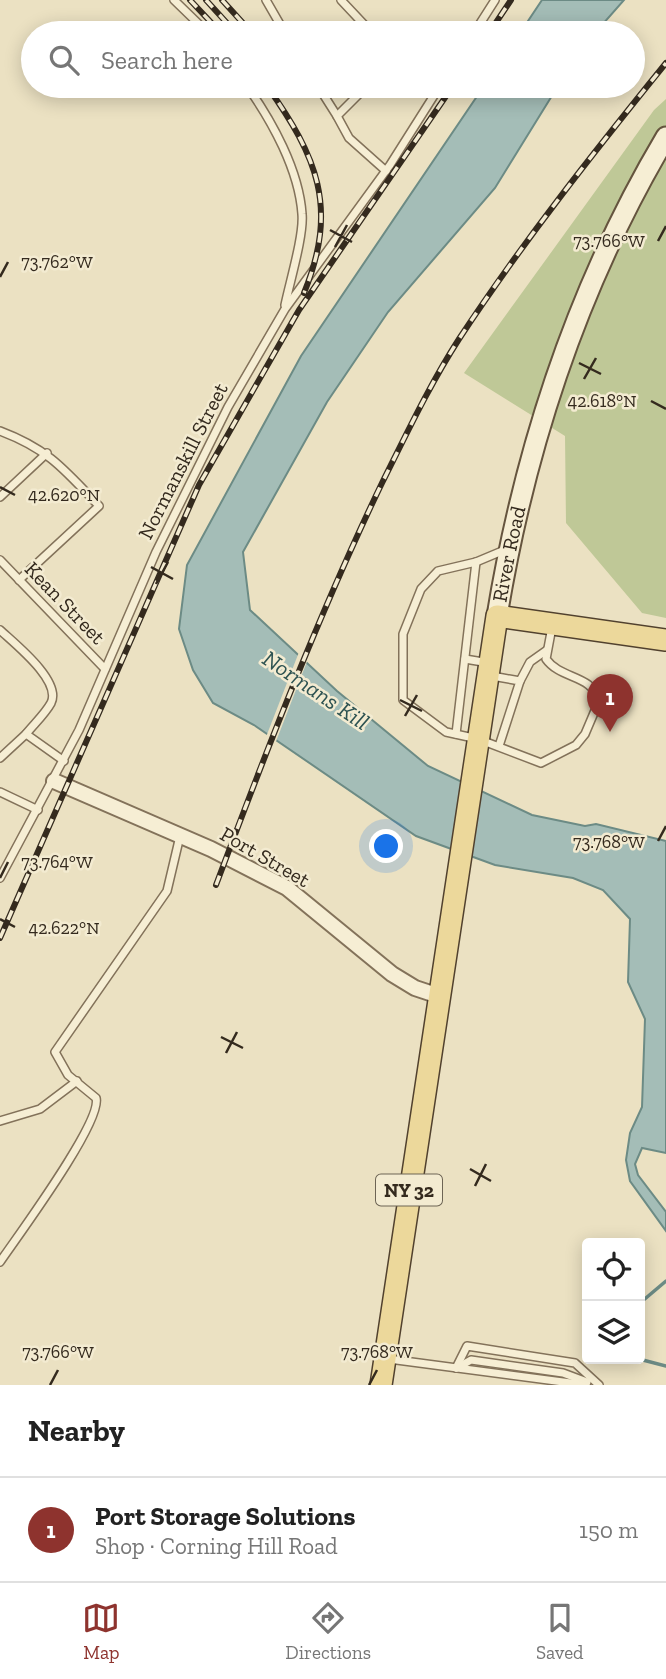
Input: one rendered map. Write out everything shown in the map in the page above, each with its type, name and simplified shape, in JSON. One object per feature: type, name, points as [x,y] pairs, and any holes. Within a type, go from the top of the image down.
[{"type":"main road","name":"River Road","points":[[439,996],[507,549],[545,402],[597,267],[666,137]]},
{"type":"main road","points":[[497,616],[666,640]]},
{"type":"main road","name":"NY 32","points":[[381,1385],[439,996]]},
{"type":"street","name":"Port Street","points":[[54,781],[180,836],[286,888],[392,974],[415,988],[439,996]]},
{"type":"lane","points":[[174,0],[196,21]]},
{"type":"lane","points":[[267,0],[278,21]]},
{"type":"lane","points":[[341,0],[361,21]]},
{"type":"lane","points":[[482,21],[495,0]]},
{"type":"lane","points":[[255,98],[293,173],[303,215],[285,309]]},
{"type":"lane","points":[[326,98],[349,138],[386,172]]},
{"type":"lane","points":[[337,116],[355,98]]},
{"type":"lane","name":"Normanskill Street","points":[[0,878],[64,761],[188,485],[285,309],[386,172],[432,98]]},
{"type":"lane","points":[[0,431],[30,442],[47,453],[99,506],[19,580]]},
{"type":"lane","points":[[0,497],[47,453]]},
{"type":"lane","points":[[507,549],[475,562],[438,571],[421,589],[403,634],[403,700],[446,732],[478,739],[541,763],[576,745],[585,734],[599,701],[597,692],[589,683],[550,664],[546,659],[552,623]]},
{"type":"lane","name":"Kean Street","points":[[0,560],[105,669]]},
{"type":"lane","points":[[456,734],[475,562]]},
{"type":"lane","points":[[0,630],[46,676],[53,691],[51,702],[26,734],[0,758]]},
{"type":"lane","points":[[499,746],[520,681],[530,662],[547,650]]},
{"type":"lane","points":[[465,659],[520,681]]},
{"type":"lane","points":[[26,734],[64,761]]},
{"type":"lane","points":[[0,792],[38,810]]},
{"type":"lane","points":[[0,1262],[70,1158],[96,1113],[96,1098],[68,1075],[55,1052],[167,891],[180,836]]},
{"type":"lane","points":[[0,1121],[40,1109],[77,1082]]},
{"type":"lane","points":[[456,1368],[467,1346],[575,1363],[597,1385]]},
{"type":"lane","points":[[384,1359],[586,1385]]},
{"type":"lane","points":[[456,1368],[471,1360],[563,1373],[597,1385]]},
{"type":"green space","points":[[666,99],[666,618],[642,613],[566,523],[565,436],[464,373],[654,110]]},
{"type":"water","points":[[542,0],[624,0],[606,21],[528,21]]},
{"type":"water","name":"Normans Kill","points":[[476,98],[551,98],[495,188],[388,312],[327,402],[243,552],[250,610],[337,691],[428,766],[532,815],[585,826],[596,824],[666,841],[666,1153],[642,1148],[635,1164],[638,1175],[666,1212],[666,1231],[630,1181],[626,1160],[630,1133],[642,1107],[645,1019],[628,982],[630,919],[603,890],[573,878],[495,865],[416,836],[254,725],[213,703],[193,670],[179,629],[187,565],[301,356]]},
{"type":"pier","points":[[299,652],[308,659],[275,744],[266,737]]},
{"type":"waterway","points":[[642,1301],[666,1281]]},
{"type":"waterway","points":[[645,1361],[666,1366]]},
{"type":"railway","points":[[190,0],[210,21]]},
{"type":"railway","points":[[206,0],[225,21]]},
{"type":"railway","points":[[222,0],[241,21]]},
{"type":"railway","points":[[497,21],[511,0]]},
{"type":"railway","points":[[645,89],[666,63]]},
{"type":"railway","points":[[275,98],[299,136],[310,160],[321,208],[315,262],[304,293]]},
{"type":"railway","points":[[0,938],[199,485],[299,310],[445,98]]},
{"type":"railway","points":[[216,885],[315,632],[382,483],[428,392],[448,356],[508,268],[638,98]]},
{"type":"place","name":"Port Storage Solutions","points":[[610,732]]}]
